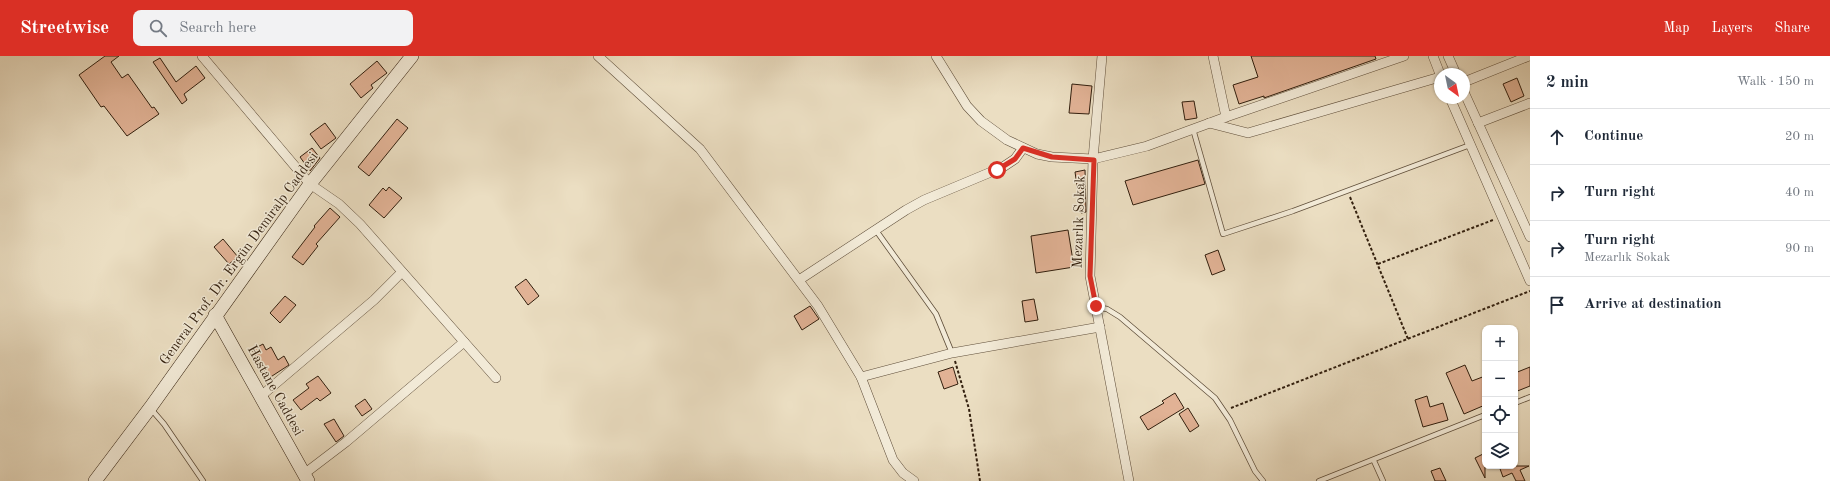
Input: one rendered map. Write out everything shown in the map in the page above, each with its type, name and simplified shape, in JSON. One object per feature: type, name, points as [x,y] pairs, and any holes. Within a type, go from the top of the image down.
[{"type":"street","points":[[202,56],[310,184],[350,214],[496,378]]},
{"type":"street","name":"General Prof. Dr. Ergün Demiralp Caddesi","points":[[95,481],[150,408],[310,184],[412,56]]},
{"type":"street","points":[[598,56],[700,149],[799,280],[834,330],[861,377],[893,460],[903,473],[914,481]]},
{"type":"street","points":[[936,56],[960,95],[981,121],[1007,140],[1023,148],[1052,157],[1094,160],[1147,146],[1226,116],[1404,56]]},
{"type":"street","name":"Mezarlık Sokak","points":[[1102,56],[1094,160],[1090,276],[1129,481]]},
{"type":"street","points":[[1213,56],[1226,116]]},
{"type":"street","points":[[1433,56],[1438,68]]},
{"type":"street","points":[[1448,56],[1453,68]]},
{"type":"street","points":[[1470,80],[1529,56]]},
{"type":"street","points":[[1209,123],[1248,133],[1434,80]]},
{"type":"street","points":[[1478,123],[1530,103]]},
{"type":"street","points":[[1453,104],[1530,281]]},
{"type":"street","points":[[1469,104],[1530,237]]},
{"type":"street","points":[[799,280],[875,229],[924,200],[1004,167],[1015,159],[1023,148]]},
{"type":"street","points":[[1494,199],[1509,191]]},
{"type":"street","points":[[261,396],[374,300],[402,272]]},
{"type":"street","name":"Hastane Caddesi","points":[[215,315],[306,477]]},
{"type":"street","points":[[861,377],[952,353],[1100,327]]},
{"type":"street","points":[[306,477],[464,342]]},
{"type":"lane","points":[[1193,129],[1223,234],[1347,191],[1470,145]]},
{"type":"lane","points":[[875,229],[936,314],[952,353]]},
{"type":"lane","points":[[1096,306],[1107,309],[1120,317],[1215,398],[1224,410],[1255,470],[1263,481]]},
{"type":"lane","points":[[1518,402],[1530,397]]},
{"type":"lane","points":[[150,408],[164,424],[203,481]]},
{"type":"lane","points":[[1319,481],[1374,461],[1396,449],[1482,415]]},
{"type":"lane","points":[[1374,461],[1383,481]]},
{"type":"path","points":[[1347,191],[1408,339]]},
{"type":"path","points":[[1378,264],[1502,217]]},
{"type":"path","points":[[1224,410],[1530,291]]},
{"type":"path","points":[[952,353],[971,420],[980,481]]},
{"type":"building","points":[[105,56],[119,56],[111,62],[122,78],[128,74],[152,108],[154,107],[159,114],[127,136],[104,106],[101,107],[79,75]]},
{"type":"building","points":[[1251,56],[1375,56],[1376,59],[1264,98],[1264,96],[1239,104],[1233,85],[1258,77]]},
{"type":"building","points":[[160,58],[176,82],[196,66],[205,78],[184,94],[187,100],[182,104],[153,62]]},
{"type":"building","points":[[377,61],[387,73],[371,85],[373,88],[361,98],[350,84]]},
{"type":"building","points":[[1517,78],[1524,96],[1511,102],[1503,84]]},
{"type":"building","points":[[1072,84],[1092,86],[1089,114],[1069,113]]},
{"type":"building","points":[[1194,101],[1197,118],[1185,120],[1182,102]]},
{"type":"building","points":[[397,119],[408,128],[369,176],[358,167]]},
{"type":"building","points":[[325,123],[336,138],[321,149],[310,134]]},
{"type":"building","points":[[312,148],[320,158],[310,171],[300,157]]},
{"type":"building","points":[[1198,160],[1205,184],[1133,205],[1125,181]]},
{"type":"building","points":[[1085,170],[1086,212],[1081,213],[1075,172]]},
{"type":"building","points":[[389,187],[402,198],[384,218],[369,205],[383,188],[386,191]]},
{"type":"building","points":[[330,208],[340,217],[316,244],[318,246],[303,265],[292,257],[315,227],[314,226]]},
{"type":"building","points":[[1068,230],[1074,267],[1036,273],[1031,236]]},
{"type":"building","points":[[223,239],[238,257],[229,264],[214,247]]},
{"type":"building","points":[[1218,250],[1225,270],[1212,275],[1205,255]]},
{"type":"building","points":[[526,279],[539,296],[528,305],[515,287]]},
{"type":"building","points":[[285,296],[296,305],[280,323],[270,313]]},
{"type":"building","points":[[1034,299],[1038,320],[1025,322],[1022,301]]},
{"type":"building","points":[[810,306],[819,319],[802,330],[794,316]]},
{"type":"building","points":[[263,344],[266,350],[271,347],[278,360],[284,356],[289,365],[269,378],[252,350]]},
{"type":"building","points":[[1465,365],[1472,381],[1482,377],[1482,406],[1464,414],[1446,373]]},
{"type":"building","points":[[953,367],[958,384],[944,389],[938,372]]},
{"type":"building","points":[[1530,367],[1530,386],[1518,391],[1518,372]]},
{"type":"building","points":[[318,376],[331,393],[320,401],[317,398],[301,410],[293,400],[309,388],[306,384]]},
{"type":"building","points":[[1175,393],[1184,408],[1148,430],[1140,417],[1164,403],[1162,401]]},
{"type":"building","points":[[1427,396],[1430,407],[1443,403],[1448,420],[1423,427],[1415,400]]},
{"type":"building","points":[[365,399],[372,409],[362,416],[355,406]]},
{"type":"building","points":[[1188,408],[1199,426],[1190,432],[1179,414]]},
{"type":"building","points":[[334,419],[344,436],[336,442],[324,424]]},
{"type":"building","points":[[1482,454],[1482,469],[1485,469],[1485,478],[1475,458]]},
{"type":"building","points":[[1518,466],[1529,466],[1520,470],[1525,481],[1516,481],[1512,473],[1503,477],[1500,469],[1518,469]]},
{"type":"building","points":[[1440,468],[1446,481],[1435,481],[1431,471]]},
{"type":"route","points":[[997,170],[1015,159],[1023,148],[1037,154],[1052,157],[1094,160],[1090,276],[1096,306]]}]
